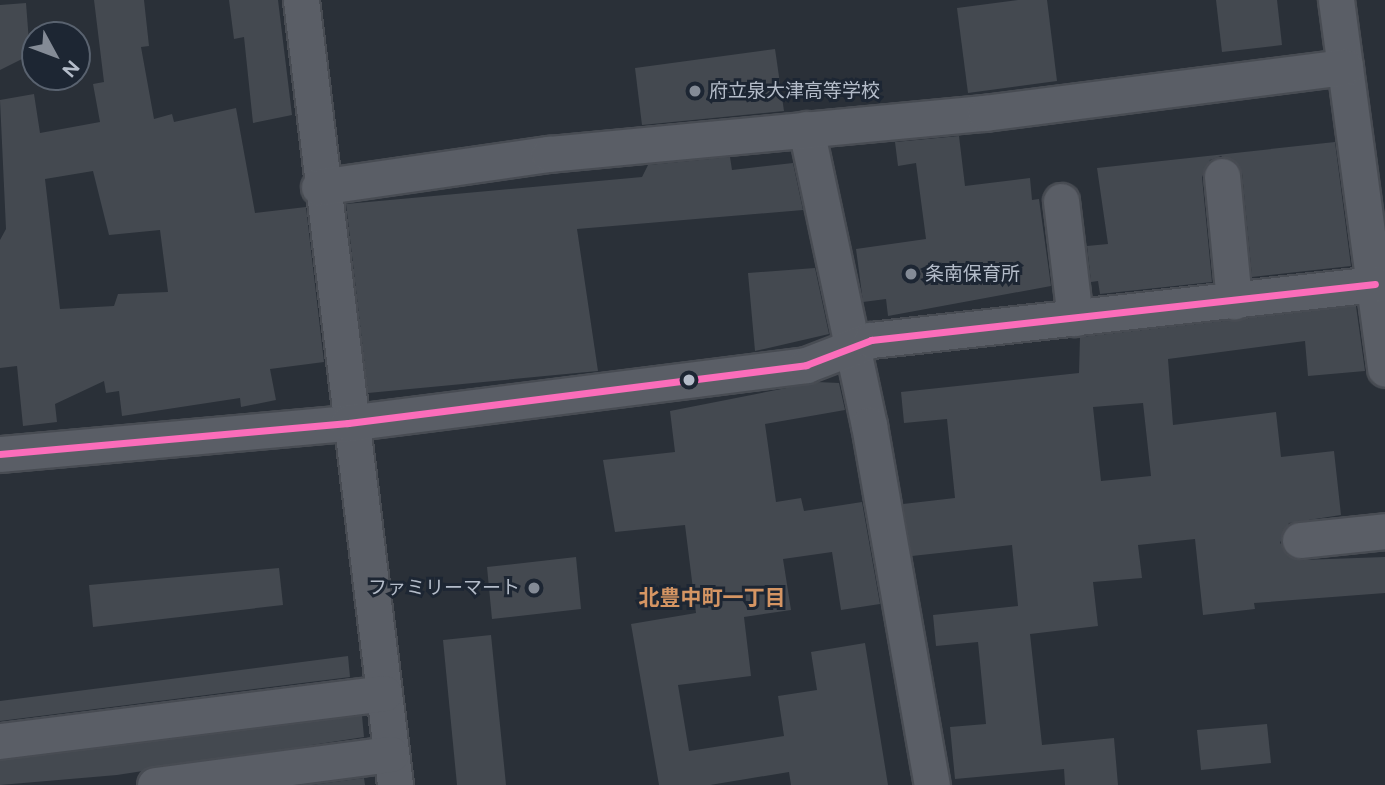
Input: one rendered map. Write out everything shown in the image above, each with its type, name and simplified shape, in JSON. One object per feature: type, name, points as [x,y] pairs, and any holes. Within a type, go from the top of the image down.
[{"type":"street","points":[[155,785],[393,769],[319,187],[317,100],[301,0]]},
{"type":"street","points":[[1336,0],[1383,329],[1385,369]]},
{"type":"street","points":[[319,187],[548,154],[806,129],[1345,67]]},
{"type":"street","points":[[806,129],[852,346],[932,785]]},
{"type":"street","points":[[1222,176],[1234,301]]},
{"type":"street","points":[[1061,201],[1075,318]]},
{"type":"street","points":[[0,454],[348,423],[806,365],[852,346],[1375,284]]},
{"type":"street","points":[[1300,540],[1385,531]]},
{"type":"street","points":[[0,741],[384,693]]},
{"type":"building","points":[[94,0],[144,0],[149,46],[141,47],[154,119],[172,114],[174,122],[236,108],[255,213],[306,207],[324,362],[270,369],[276,400],[241,407],[240,398],[122,416],[119,391],[106,393],[104,381],[55,404],[57,422],[23,426],[17,366],[0,368],[0,240],[6,229],[0,100],[34,94],[40,133],[100,122],[93,84],[104,82]],"holes":[[[93,171],[109,235],[160,230],[168,292],[118,294],[114,306],[60,309],[45,179]]]},
{"type":"building","points":[[229,0],[278,0],[292,115],[253,123],[244,37],[234,39]]},
{"type":"building","points":[[1018,0],[1047,0],[1057,81],[968,93],[957,8]]},
{"type":"building","points":[[1216,0],[1277,0],[1282,45],[1222,52]]},
{"type":"building","points":[[26,3],[27,21],[21,21],[21,60],[0,70],[0,5]]},
{"type":"building","points":[[775,49],[784,111],[642,125],[635,68]]},
{"type":"building","points":[[959,136],[965,186],[1030,178],[1032,200],[1039,199],[1051,286],[888,316],[886,299],[863,302],[856,249],[926,239],[916,163],[898,166],[895,142]]},
{"type":"building","points":[[1335,142],[1351,266],[1252,277],[1242,173],[1221,156],[1210,160],[1202,177],[1212,282],[1100,294],[1098,281],[1091,282],[1087,246],[1108,244],[1097,168]]},
{"type":"building","points":[[730,157],[732,170],[793,163],[803,210],[577,229],[598,371],[368,393],[346,204],[642,177],[648,165]]},
{"type":"building","points":[[815,268],[829,334],[755,351],[748,273]]},
{"type":"building","points":[[1356,306],[1365,371],[1308,376],[1305,341],[1168,359],[1173,425],[1276,412],[1281,457],[1334,451],[1341,515],[1289,523],[1280,543],[1301,560],[1385,557],[1385,593],[1254,603],[1255,609],[1203,615],[1195,539],[1138,545],[1142,578],[1093,582],[1098,626],[1030,634],[1042,745],[1114,738],[1118,785],[1065,785],[1064,769],[955,779],[950,727],[986,724],[978,642],[936,646],[933,615],[1018,606],[1012,545],[912,556],[903,504],[955,498],[947,419],[904,423],[901,392],[1079,373],[1080,337]],"holes":[[[1143,403],[1151,476],[1101,481],[1093,407]]]},
{"type":"building","points":[[817,382],[839,383],[845,410],[765,424],[776,502],[801,498],[804,511],[862,502],[880,604],[841,610],[832,552],[783,559],[791,610],[744,617],[751,676],[678,685],[689,751],[784,736],[778,696],[817,690],[811,652],[865,643],[888,785],[791,785],[789,772],[710,785],[659,785],[631,624],[696,613],[685,525],[615,532],[603,460],[675,452],[670,411]]},
{"type":"building","name":"ファミリーマート","points":[[576,557],[581,609],[492,619],[487,567]]},
{"type":"building","points":[[279,568],[283,605],[93,627],[89,585]]},
{"type":"building","points":[[491,635],[506,785],[457,785],[443,640]]},
{"type":"building","points":[[348,656],[350,677],[0,721],[0,701]]},
{"type":"building","points":[[362,716],[364,737],[117,775],[0,785],[0,761]]},
{"type":"building","points":[[1267,724],[1271,763],[1201,770],[1197,730]]},
{"type":"building","points":[[364,778],[365,785],[310,785]]},
{"type":"transit line","points":[[0,454],[348,423],[806,365],[871,340],[1375,284]]},
{"type":"place","name":"府立泉大津高等学校","points":[[695,91]]},
{"type":"place","name":"条南保育所","points":[[911,274]]},
{"type":"place","name":"ファミリーマート","points":[[534,588]]},
{"type":"district","name":"北豊中町一丁目","points":[[712,598]]}]
